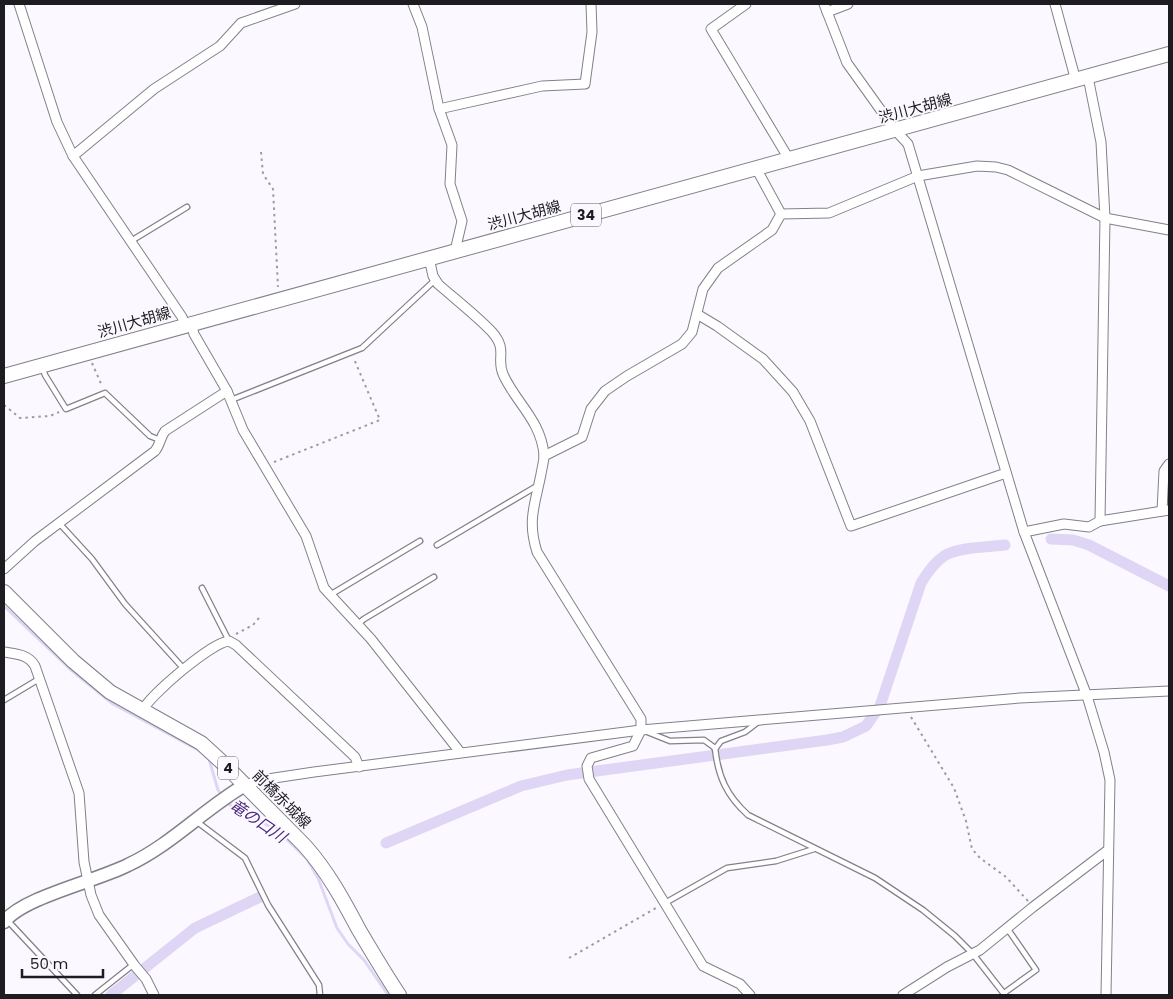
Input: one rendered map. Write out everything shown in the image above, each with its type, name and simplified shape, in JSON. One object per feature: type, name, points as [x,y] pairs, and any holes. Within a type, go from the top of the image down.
[{"type":"main road","name":"渋川大胡線","points":[[4,376],[1169,54]]},
{"type":"main road","name":"前橋赤城線","points":[[4,592],[96,681],[110,692],[201,743],[226,765],[317,859],[336,886],[399,995]]},
{"type":"street","points":[[19,4],[57,122],[73,156],[194,334],[227,391],[243,430],[306,536],[324,588],[329,596],[358,624],[460,752]]},
{"type":"street","points":[[73,156],[154,89],[220,46],[241,22],[295,4]]},
{"type":"street","points":[[414,4],[422,27],[439,109],[452,145],[450,184],[462,221],[455,251]]},
{"type":"street","points":[[439,109],[542,86],[586,84],[592,32],[591,4]]},
{"type":"street","points":[[746,4],[711,29],[788,159]]},
{"type":"street","points":[[848,4],[826,8],[847,63],[895,130],[908,144],[1024,532],[1087,696],[1104,752],[1110,780],[1106,995]]},
{"type":"street","points":[[1055,4],[1082,79],[1101,142],[1105,218],[1100,522]]},
{"type":"street","points":[[781,214],[829,213],[918,176],[977,166],[1008,170],[1105,218],[1169,230]]},
{"type":"street","points":[[756,168],[781,214]]},
{"type":"street","points":[[544,456],[582,437],[591,409],[605,390],[682,344],[692,332],[703,288],[718,268],[772,230],[781,214]]},
{"type":"street","points":[[428,258],[438,284],[493,333],[502,349],[501,367],[504,376],[534,421],[544,456],[539,486],[532,510],[531,526],[537,552],[641,719],[642,730],[633,746],[591,758],[587,766],[589,779],[703,966],[740,984],[750,995]]},
{"type":"street","points":[[697,314],[717,326],[762,359],[793,392],[810,421],[851,526],[1006,473]]},
{"type":"street","points":[[4,569],[59,522],[155,451],[165,431],[227,391]]},
{"type":"street","points":[[1024,532],[1064,524],[1089,527],[1100,522],[1166,510],[1164,471],[1169,464]]},
{"type":"street","points":[[142,711],[151,698],[184,670],[220,644],[229,641],[236,645],[355,757],[359,767]]},
{"type":"street","points":[[4,652],[21,655],[32,660],[79,794],[84,862],[88,882],[99,915],[146,979],[154,995]]},
{"type":"street","points":[[5,919],[28,904],[127,866],[152,852],[245,785],[261,780],[460,752],[642,730],[1020,698],[1169,691]]},
{"type":"street","points":[[903,995],[947,967],[980,950],[1108,850]]},
{"type":"lane","points":[[131,241],[187,207]]},
{"type":"lane","points":[[231,400],[362,348],[435,280]]},
{"type":"lane","points":[[41,365],[66,409],[105,393],[150,436],[160,440]]},
{"type":"lane","points":[[437,545],[539,486]]},
{"type":"lane","points":[[59,522],[92,559],[124,604],[184,670]]},
{"type":"lane","points":[[329,596],[420,541]]},
{"type":"lane","points":[[358,624],[434,577]]},
{"type":"lane","points":[[202,588],[229,641]]},
{"type":"lane","points":[[4,700],[40,679]]},
{"type":"lane","points":[[715,749],[721,741],[744,732],[760,720]]},
{"type":"lane","points":[[642,730],[670,741],[704,740],[715,749],[722,782],[735,803],[748,815],[875,878],[923,910],[955,936],[973,954],[1004,994],[1036,970],[1007,928]]},
{"type":"lane","points":[[195,821],[245,858],[268,905],[319,985],[320,995]]},
{"type":"lane","points":[[665,903],[727,868],[776,861],[815,849]]},
{"type":"lane","points":[[5,919],[77,995]]},
{"type":"lane","points":[[95,995],[134,965]]},
{"type":"path","points":[[261,152],[263,174],[273,189],[279,299]]},
{"type":"path","points":[[87,352],[105,393]]},
{"type":"path","points":[[264,466],[380,420],[351,352]]},
{"type":"path","points":[[4,406],[20,418],[50,416],[66,409]]},
{"type":"path","points":[[229,641],[232,637],[253,625],[259,618]]},
{"type":"path","points":[[906,709],[954,788],[966,821],[972,849],[980,858],[1006,877],[1033,907]]},
{"type":"path","points":[[569,958],[665,903]]},
{"type":"waterway","points":[[1051,539],[1073,540],[1089,545],[1169,586]]},
{"type":"waterway","points":[[386,843],[521,786],[567,775],[827,740],[843,737],[866,726],[880,706],[921,583],[928,572],[940,559],[950,553],[965,549],[1005,545]]},
{"type":"waterway","name":"竜の口川","points":[[4,606],[71,670],[113,704],[200,751]]},
{"type":"waterway","name":"竜の口川","points":[[206,757],[209,759],[218,790],[223,797]]},
{"type":"waterway","name":"竜の口川","points":[[227,801],[232,807],[277,830],[307,859],[318,878],[337,928],[348,944],[364,960],[388,995]]},
{"type":"waterway","points":[[111,995],[195,928],[260,897]]}]
